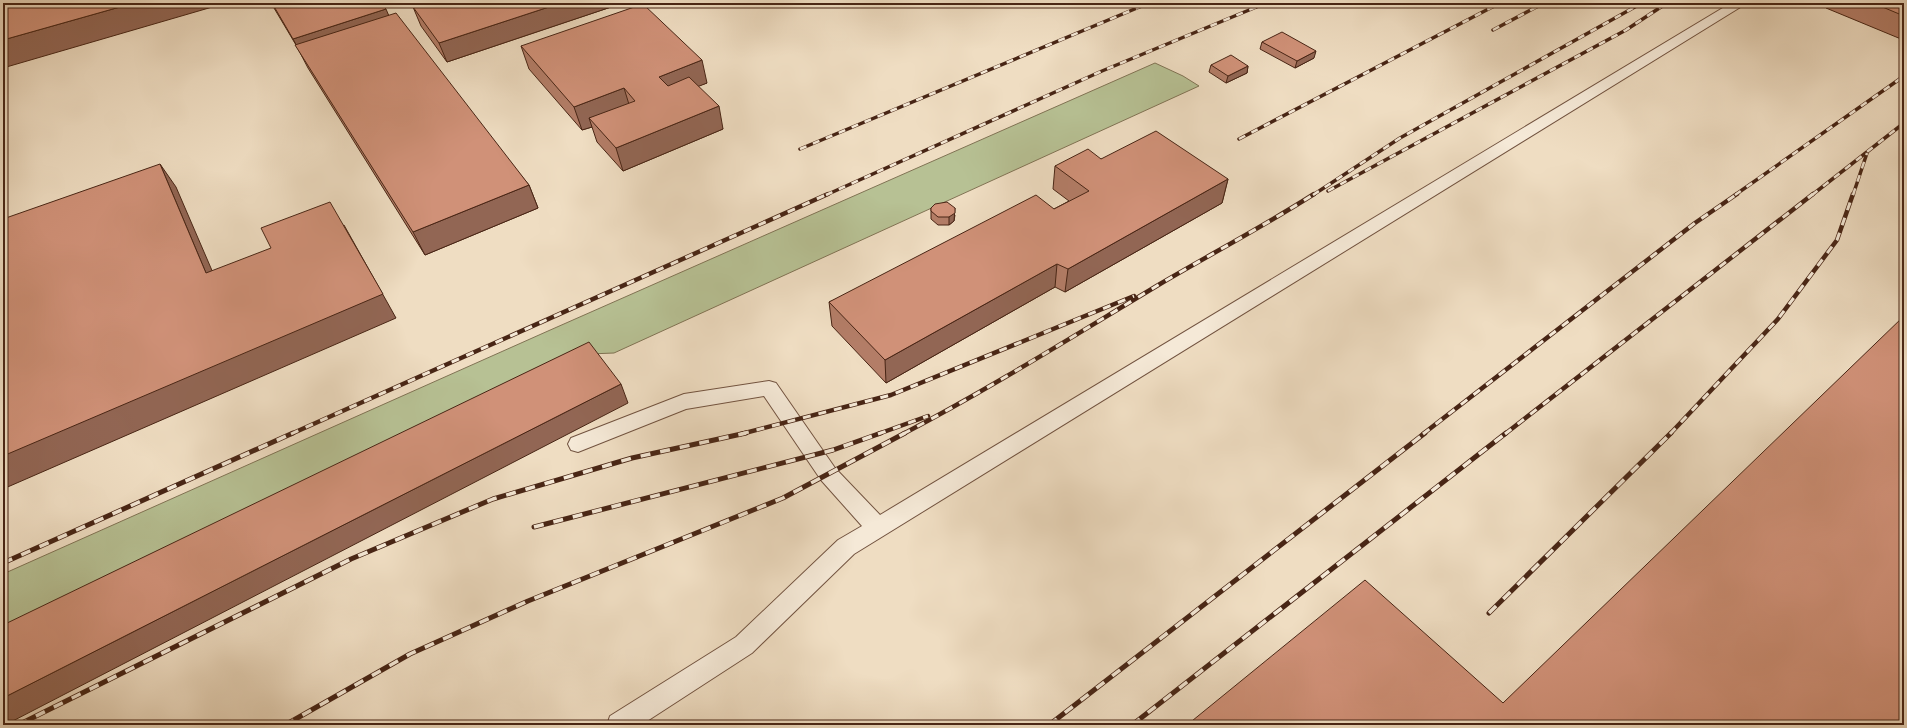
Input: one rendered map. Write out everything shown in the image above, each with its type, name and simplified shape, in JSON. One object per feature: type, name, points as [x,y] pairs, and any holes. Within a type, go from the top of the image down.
[{"type":"lane","points":[[619,725],[744,645],[846,547],[1740,3]]},
{"type":"lane","points":[[578,444],[684,402],[769,388],[828,474],[878,528]]},
{"type":"green space","points":[[1155,63],[1183,76],[1199,86],[614,353],[589,354],[3,633],[3,574]]},
{"type":"building","points":[[3,3],[134,3],[3,40]]},
{"type":"building","points":[[272,3],[381,3],[386,9],[293,39]]},
{"type":"building","points":[[426,3],[561,3],[439,43],[413,7]]},
{"type":"building","points":[[1873,3],[1904,3],[1904,16]]},
{"type":"building","points":[[643,4],[702,60],[659,77],[668,86],[689,77],[719,106],[616,148],[589,118],[635,101],[624,88],[574,107],[521,46]]},
{"type":"building","points":[[396,13],[529,185],[413,232],[295,45]]},
{"type":"building","points":[[1282,32],[1316,51],[1297,61],[1262,42]]},
{"type":"building","points":[[1231,55],[1248,66],[1228,76],[1211,65]]},
{"type":"building","points":[[1156,131],[1228,179],[1068,269],[1057,264],[885,360],[829,302],[1036,195],[1054,209],[1089,191],[1055,166],[1088,149],[1101,159]]},
{"type":"building","points":[[160,164],[206,273],[271,248],[261,228],[330,202],[383,294],[3,456],[3,219]]},
{"type":"building","points":[[947,202],[955,208],[955,213],[949,217],[938,217],[931,211],[931,208],[935,204]]},
{"type":"building","points":[[1904,316],[1904,725],[1187,725],[1365,580],[1503,703]]},
{"type":"building","points":[[589,342],[621,384],[3,698],[3,625]]},
{"type":"railway","points":[[800,149],[1149,3]]},
{"type":"railway","points":[[826,195],[1102,71],[1266,3]]},
{"type":"railway","points":[[1239,139],[1500,3]]},
{"type":"railway","points":[[1493,30],[1544,3]]},
{"type":"railway","points":[[1313,195],[1400,138],[1642,3]]},
{"type":"railway","points":[[1328,191],[1626,30],[1667,3]]},
{"type":"railway","points":[[1735,195],[1904,76]]},
{"type":"railway","points":[[1812,195],[1904,123]]},
{"type":"railway","points":[[1853,195],[1867,153]]},
{"type":"railway","points":[[291,434],[828,194]]},
{"type":"railway","points":[[903,434],[1001,380],[1160,284],[1257,229],[1314,194]]},
{"type":"railway","points":[[1423,434],[1695,223],[1737,194]]},
{"type":"railway","points":[[1505,434],[1813,194]]},
{"type":"railway","points":[[1670,434],[1778,319],[1837,240],[1853,194]]},
{"type":"railway","points":[[741,434],[891,395],[1134,296]]},
{"type":"railway","points":[[878,434],[928,416]]},
{"type":"railway","points":[[3,563],[293,433]]},
{"type":"railway","points":[[18,725],[351,559],[493,499],[632,458],[746,433]]},
{"type":"railway","points":[[534,527],[833,450],[881,433]]},
{"type":"railway","points":[[285,725],[410,654],[528,601],[783,498],[905,433]]},
{"type":"railway","points":[[1049,725],[1425,433]]},
{"type":"railway","points":[[1132,725],[1506,433]]},
{"type":"railway","points":[[1489,613],[1670,434]]}]
